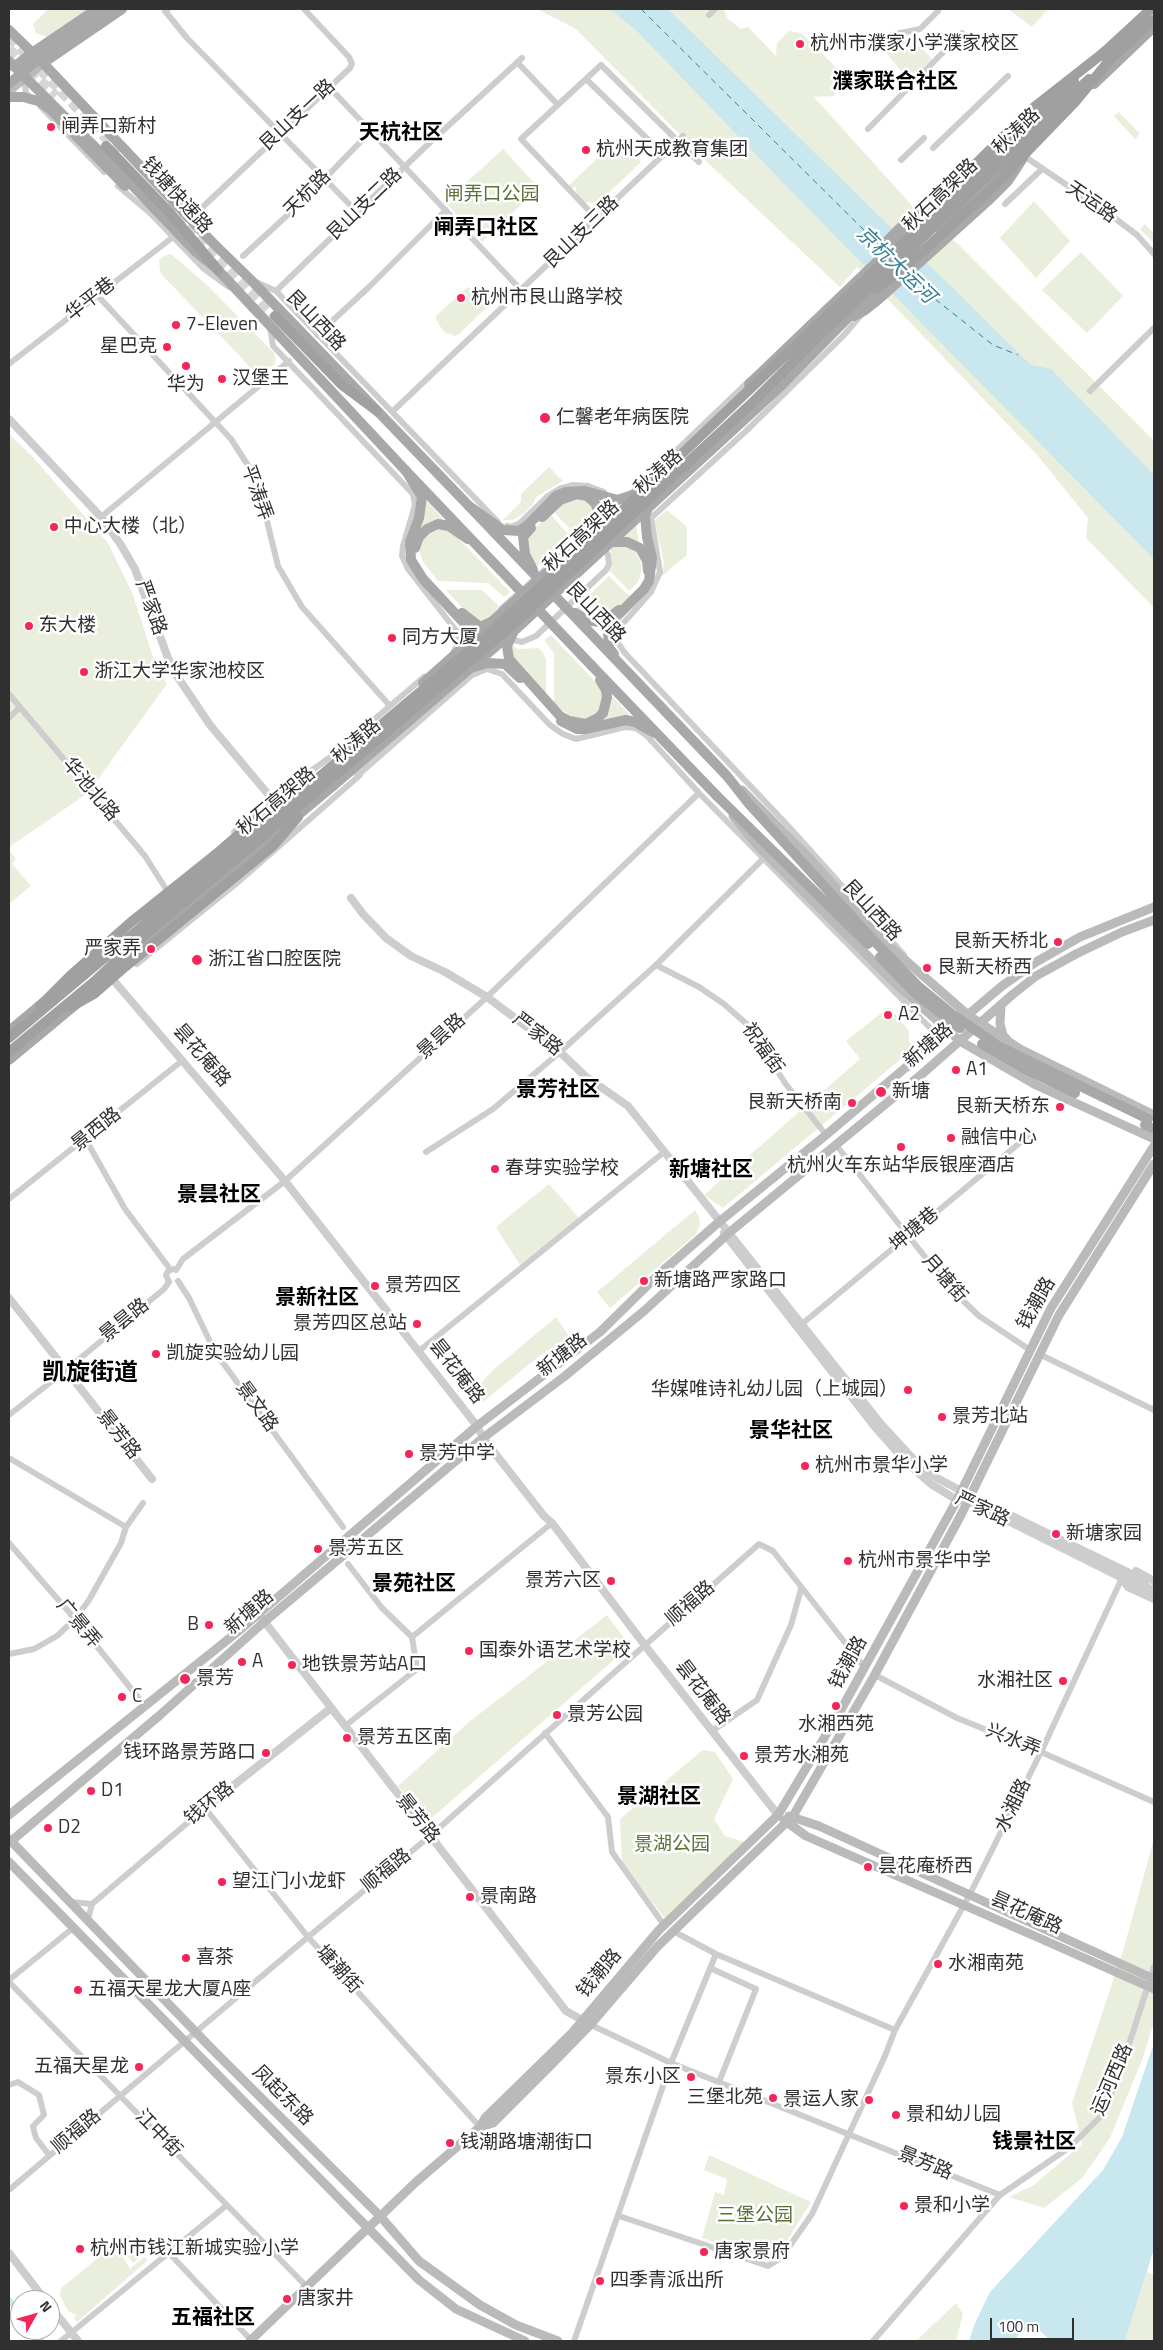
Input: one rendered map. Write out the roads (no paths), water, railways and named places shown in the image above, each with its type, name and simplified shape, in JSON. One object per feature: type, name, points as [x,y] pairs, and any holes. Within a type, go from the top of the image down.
[{"type":"highway","name":"秋石高架路","points":[[9,1052],[96,980],[141,938],[516,622],[752,403],[1110,53],[1151,9]]},
{"type":"highway","name":"秋石高架路","points":[[11,1034],[483,639],[684,454],[1110,53],[1154,20]]},
{"type":"highway","points":[[904,235],[1028,112],[1110,53]]},
{"type":"highway","points":[[872,293],[922,252],[991,189],[1075,102],[1110,53]]},
{"type":"highway","name":"钱塘快速路","points":[[106,146],[171,214],[218,270]]},
{"type":"highway","points":[[275,316],[342,385],[377,411]]},
{"type":"highway","points":[[11,1034],[70,974],[215,855],[275,802]]},
{"type":"highway","points":[[46,1022],[94,994],[163,934],[273,846],[298,817]]},
{"type":"main road","points":[[11,67],[97,9]]},
{"type":"main road","points":[[9,84],[44,54],[110,9]]},
{"type":"main road","points":[[9,91],[43,63],[122,9]]},
{"type":"main road","name":"秋涛路","points":[[921,214],[1007,137],[1144,9]]},
{"type":"main road","name":"秋涛路","points":[[9,1060],[112,979],[146,942],[298,817],[613,542],[651,504],[782,384],[846,319],[867,306],[872,293],[1154,27]]},
{"type":"main road","name":"艮山西路","points":[[9,30],[43,63],[726,776],[794,841],[888,945],[979,1024],[1151,1122]]},
{"type":"main road","name":"艮山西路","points":[[11,67],[218,270],[655,733],[915,993],[946,1019],[1025,1069],[1151,1122]]},
{"type":"main road","points":[[9,97],[23,97],[38,101],[51,110],[125,186],[152,206]]},
{"type":"main road","points":[[867,306],[943,241],[1008,181],[1024,156],[1028,144]]},
{"type":"main road","points":[[849,286],[904,235],[921,214]]},
{"type":"main road","points":[[849,286],[859,271],[921,214]]},
{"type":"main road","name":"秋涛路","points":[[11,1034],[95,958],[275,802],[345,751],[492,622],[721,412],[849,286]]},
{"type":"main road","points":[[406,471],[422,498],[419,518],[410,542],[411,560],[423,579],[465,624],[468,638],[456,652]]},
{"type":"main road","points":[[468,506],[496,526],[511,532],[519,531],[528,525],[556,496],[566,492],[585,491],[618,500],[631,495]]},
{"type":"main road","points":[[539,582],[525,554],[524,537],[560,500],[577,494],[586,496],[600,511],[602,519],[598,526]]},
{"type":"main road","points":[[640,686],[609,648],[607,639],[612,621],[644,589],[649,581],[652,558],[646,537],[645,516],[651,504]]},
{"type":"main road","points":[[477,545],[449,526],[438,524],[427,529],[419,537],[415,547],[416,555],[427,576],[462,614],[480,627],[492,622]]},
{"type":"main road","points":[[560,602],[586,620],[599,622],[613,615],[642,587],[648,568],[644,554],[634,544],[613,542]]},
{"type":"main road","points":[[509,632],[507,646],[509,659],[560,716],[569,721],[586,724],[603,713],[606,705],[606,690],[592,666]]},
{"type":"main road","points":[[469,669],[487,663],[505,664],[558,720],[577,729],[594,728],[626,720],[635,722],[655,733]]},
{"type":"main road","name":"艮山西路","points":[[726,776],[749,804],[875,942],[933,999],[1000,1047],[1151,1122]]},
{"type":"main road","name":"艮山西路","points":[[717,796],[758,846],[898,986],[948,1032],[960,1041],[1036,1085],[1154,1139]]},
{"type":"main road","name":"新塘路","points":[[9,1815],[241,1629],[257,1612],[477,1426],[560,1365],[600,1332],[658,1275],[719,1222],[826,1135],[1002,986],[1036,962],[1080,937],[1154,907]]},
{"type":"main road","name":"新塘路","points":[[10,1841],[160,1715],[264,1622],[483,1438],[612,1338],[728,1234],[1001,1005],[1043,972],[1122,932],[1154,920]]},
{"type":"main road","points":[[1001,1005],[1000,1024],[1003,1035],[1010,1043]]},
{"type":"main road","name":"钱潮路","points":[[251,2341],[416,2182],[480,2127],[485,2118],[572,2033],[664,1925],[778,1815],[865,1668],[959,1495],[1051,1308],[1154,1146]]},
{"type":"main road","name":"钱潮路","points":[[480,2127],[493,2123],[590,2025],[657,1946],[790,1819],[875,1675],[969,1499],[1063,1307],[1154,1164]]},
{"type":"main road","name":"昙花庵路","points":[[778,1815],[970,1894],[1154,1979]]},
{"type":"main road","name":"昙花庵路","points":[[790,1819],[806,1836],[1154,1989]]},
{"type":"main road","name":"凤起东路","points":[[10,1841],[196,2032],[380,2216],[419,2261],[472,2300],[516,2325],[558,2341]]},
{"type":"main road","name":"凤起东路","points":[[9,1862],[183,2042],[419,2280],[456,2309],[525,2341]]},
{"type":"street","points":[[168,9],[165,11],[187,38],[357,212]]},
{"type":"street","name":"艮山支一路","points":[[190,218],[350,68],[352,64],[349,57],[304,9]]},
{"type":"street","points":[[709,15],[715,9]]},
{"type":"street","points":[[871,39],[920,29],[938,11]]},
{"type":"street","points":[[868,129],[962,33]]},
{"type":"street","name":"艮山支二路","points":[[276,291],[405,166],[520,60],[558,105]]},
{"type":"street","points":[[597,219],[521,139],[601,65],[680,138],[699,162]]},
{"type":"street","points":[[933,148],[1008,76]]},
{"type":"street","name":"艮山西路","points":[[24,78],[26,93],[120,188],[150,213],[203,268],[239,294]]},
{"type":"street","points":[[586,79],[664,155]]},
{"type":"street","points":[[329,87],[522,291]]},
{"type":"street","name":"天杭路","points":[[243,256],[324,179],[371,131]]},
{"type":"street","name":"艮山支三路","points":[[393,411],[522,291],[680,138]]},
{"type":"street","points":[[901,160],[924,138]]},
{"type":"street","name":"天运路","points":[[1024,156],[1137,235],[1154,254]]},
{"type":"street","points":[[1005,204],[1042,169]]},
{"type":"street","points":[[317,335],[369,287],[446,210]]},
{"type":"street","name":"华平巷","points":[[9,364],[173,237]]},
{"type":"street","points":[[250,279],[276,291],[393,411],[495,520],[503,525],[512,527],[520,523],[548,496],[560,489],[573,485],[588,486],[610,494],[631,495],[651,518],[652,534],[659,561],[659,577],[651,592],[618,629],[617,641],[624,652],[791,829],[895,943],[912,966]]},
{"type":"street","name":"平涛弄","points":[[97,295],[231,439],[251,470],[266,517],[278,566],[302,607],[390,706]]},
{"type":"street","points":[[602,545],[628,523],[651,518],[746,431],[844,335],[867,306]]},
{"type":"street","points":[[95,958],[105,941],[456,652],[459,642],[458,633],[408,570],[402,556],[403,546],[415,505],[413,494],[273,346],[270,327]]},
{"type":"street","points":[[1090,391],[1154,328]]},
{"type":"street","points":[[101,517],[289,362]]},
{"type":"street","points":[[782,384],[804,374]]},
{"type":"street","name":"严家路","points":[[9,419],[101,517],[135,569],[168,658],[187,692],[210,725],[275,802]]},
{"type":"street","points":[[602,545],[627,520],[631,495]]},
{"type":"street","points":[[591,536],[602,545],[608,555],[609,564],[606,570],[536,636],[522,642],[514,640],[509,632],[498,620],[501,609],[577,541],[591,536]]},
{"type":"street","points":[[456,652],[469,669]]},
{"type":"street","points":[[112,979],[237,883],[360,775],[469,669],[486,669],[502,674],[550,725],[562,734],[576,739],[625,727],[636,728],[647,736],[699,793],[941,1039]]},
{"type":"street","name":"华池北路","points":[[9,694],[144,856],[166,889]]},
{"type":"street","points":[[9,718],[20,707]]},
{"type":"street","points":[[333,786],[360,775]]},
{"type":"street","name":"景昙路","points":[[173,1270],[183,1259],[286,1181],[487,997],[699,793]]},
{"type":"street","points":[[426,1152],[492,1109],[560,1052],[656,965],[764,858]]},
{"type":"street","name":"严家路","points":[[351,898],[363,914],[386,938],[411,956],[445,972],[487,997],[560,1052],[585,1076],[628,1106],[890,1445],[931,1484],[969,1499],[1115,1566],[1140,1578],[1146,1586]]},
{"type":"street","name":"昙花庵路","points":[[95,958],[286,1181],[477,1426],[483,1438],[544,1516],[552,1522],[778,1815]]},
{"type":"street","name":"祝福街","points":[[656,965],[712,995],[749,1026],[785,1083],[826,1135]]},
{"type":"street","name":"景西路","points":[[9,1199],[86,1140],[183,1060]]},
{"type":"street","name":"坤塘巷","points":[[802,1324],[1028,1136]]},
{"type":"street","points":[[86,1140],[125,1209],[173,1270],[179,1273],[178,1281],[169,1282],[166,1275],[173,1270]]},
{"type":"street","name":"月塘街","points":[[836,1145],[949,1288],[968,1306],[1030,1350]]},
{"type":"street","points":[[419,1351],[664,1152]]},
{"type":"street","name":"严家路","points":[[728,1234],[894,1439],[930,1473],[959,1495]]},
{"type":"street","name":"景文路","points":[[178,1281],[190,1298],[215,1352],[343,1527]]},
{"type":"street","name":"景昙路","points":[[9,1414],[66,1370],[164,1289],[169,1282]]},
{"type":"street","name":"景芳路","points":[[9,1298],[152,1479]]},
{"type":"street","points":[[1039,1354],[1154,1410]]},
{"type":"street","points":[[9,1458],[126,1526]]},
{"type":"street","name":"严家路","points":[[969,1499],[1122,1578],[1154,1590]]},
{"type":"street","points":[[9,1654],[34,1649],[57,1636],[75,1619],[121,1543],[126,1526],[143,1503]]},
{"type":"street","points":[[412,1637],[552,1522]]},
{"type":"street","name":"顺福路","points":[[9,2190],[308,1936],[430,1836],[759,1544],[772,1551],[801,1589]]},
{"type":"street","name":"广景弄","points":[[9,1545],[75,1619],[145,1706]]},
{"type":"street","points":[[345,1726],[417,1669],[412,1637],[382,1608],[348,1564]]},
{"type":"street","name":"严家路","points":[[1115,1566],[1125,1566],[1154,1580]]},
{"type":"street","name":"严家路","points":[[1122,1578],[1128,1587],[1154,1599]]},
{"type":"street","name":"水湘路","points":[[619,2216],[768,2266],[782,2257],[812,2214],[885,2056],[895,2030],[970,1894],[1041,1752],[1122,1578]]},
{"type":"street","points":[[801,1589],[865,1668]]},
{"type":"street","points":[[712,1731],[757,1700],[791,1625],[801,1589]]},
{"type":"street","name":"景芳路","points":[[257,1612],[566,2011],[590,2025],[671,2063],[1000,2195]]},
{"type":"street","name":"兴水弄","points":[[875,1675],[957,1718],[1041,1752],[1154,1802]]},
{"type":"street","name":"钱环路","points":[[92,1904],[205,1808],[331,1708]]},
{"type":"street","points":[[545,1733],[608,1816],[612,1852],[664,1925]]},
{"type":"street","name":"塘潮街","points":[[205,1808],[308,1936],[480,2127]]},
{"type":"street","points":[[71,1902],[92,1904],[88,1920]]},
{"type":"street","points":[[9,1981],[73,1928]]},
{"type":"street","points":[[673,1931],[716,1954],[895,2030]]},
{"type":"street","points":[[574,2341],[671,2063],[716,1954]]},
{"type":"street","name":"运河西路","points":[[873,2341],[1000,2195],[1070,2147],[1102,2115],[1120,2069],[1154,1967]]},
{"type":"street","points":[[710,1968],[756,1989],[719,2082]]},
{"type":"street","name":"江中街","points":[[9,1981],[307,2287]]},
{"type":"street","points":[[9,2085],[18,2082],[39,2095],[44,2116],[33,2126],[36,2138],[49,2156]]},
{"type":"street","points":[[61,2341],[228,2206]]},
{"type":"street","points":[[9,2253],[37,2290]]},
{"type":"street","points":[[170,2254],[251,2341]]},
{"type":"street","points":[[60,2318],[78,2341]]},
{"type":"water","name":"京杭大运河","points":[[610,9],[668,9],[1031,365],[1051,369],[1154,475],[1154,559],[797,197],[635,29]]},
{"type":"water","points":[[1154,2043],[1154,2249],[1125,2341],[1051,2341],[1040,2331],[1026,2330],[1018,2335],[1015,2341],[969,2341],[975,2323],[990,2292],[1103,2170],[1122,2137]]},
{"type":"tunnel","points":[[9,37],[119,152]]},
{"type":"tunnel","points":[[9,49],[56,96]]},
{"type":"tunnel","points":[[168,204],[275,316]]},
{"type":"place","name":"杭州市濮家小学濮家校区","points":[[800,44]]},
{"type":"place","name":"闸弄口新村","points":[[51,127]]},
{"type":"place","name":"杭州天成教育集团","points":[[586,150]]},
{"type":"place","name":"杭州市艮山路学校","points":[[461,298]]},
{"type":"place","name":"7-Eleven","points":[[176,325]]},
{"type":"place","name":"星巴克","points":[[167,347]]},
{"type":"place","name":"华为","points":[[186,366]]},
{"type":"place","name":"汉堡王","points":[[222,379]]},
{"type":"place","name":"仁馨老年病医院","points":[[545,418]]},
{"type":"place","name":"中心大楼（北）","points":[[54,527]]},
{"type":"place","name":"东大楼","points":[[29,626]]},
{"type":"place","name":"同方大厦","points":[[392,638]]},
{"type":"place","name":"浙江大学华家池校区","points":[[84,672]]},
{"type":"place","name":"艮新天桥北","points":[[1058,942]]},
{"type":"place","name":"严家弄","points":[[151,949]]},
{"type":"place","name":"浙江省口腔医院","points":[[197,960]]},
{"type":"place","name":"艮新天桥西","points":[[927,968]]},
{"type":"place","name":"A2","points":[[888,1015]]},
{"type":"place","name":"A1","points":[[956,1070]]},
{"type":"place","name":"新塘","points":[[881,1092]]},
{"type":"place","name":"艮新天桥南","points":[[852,1103]]},
{"type":"place","name":"艮新天桥东","points":[[1060,1107]]},
{"type":"place","name":"融信中心","points":[[951,1138]]},
{"type":"place","name":"杭州火车东站华辰银座酒店","points":[[901,1147]]},
{"type":"place","name":"春芽实验学校","points":[[495,1169]]},
{"type":"place","name":"新塘路严家路口","points":[[644,1281]]},
{"type":"place","name":"景芳四区","points":[[375,1286]]},
{"type":"place","name":"景芳四区总站","points":[[417,1324]]},
{"type":"place","name":"凯旋实验幼儿园","points":[[156,1354]]},
{"type":"place","name":"华媒唯诗礼幼儿园（上城园）","points":[[908,1390]]},
{"type":"place","name":"景芳北站","points":[[942,1417]]},
{"type":"place","name":"景芳中学","points":[[409,1454]]},
{"type":"place","name":"杭州市景华小学","points":[[805,1466]]},
{"type":"place","name":"新塘家园","points":[[1056,1534]]},
{"type":"place","name":"景芳五区","points":[[318,1549]]},
{"type":"place","name":"杭州市景华中学","points":[[848,1561]]},
{"type":"place","name":"景芳六区","points":[[611,1581]]},
{"type":"place","name":"B","points":[[209,1625]]},
{"type":"place","name":"国泰外语艺术学校","points":[[469,1651]]},
{"type":"place","name":"A","points":[[242,1662]]},
{"type":"place","name":"地铁景芳站A口","points":[[292,1665]]},
{"type":"place","name":"景芳","points":[[185,1679]]},
{"type":"place","name":"水湘社区","points":[[1063,1681]]},
{"type":"place","name":"C","points":[[122,1697]]},
{"type":"place","name":"水湘西苑","points":[[836,1706]]},
{"type":"place","name":"景芳公园","points":[[557,1715]]},
{"type":"place","name":"景芳五区南","points":[[347,1738]]},
{"type":"place","name":"钱环路景芳路口","points":[[266,1753]]},
{"type":"place","name":"景芳水湘苑","points":[[744,1756]]},
{"type":"place","name":"D1","points":[[91,1791]]},
{"type":"place","name":"D2","points":[[48,1828]]},
{"type":"place","name":"昙花庵桥西","points":[[868,1867]]},
{"type":"place","name":"望江门小龙虾","points":[[222,1882]]},
{"type":"place","name":"景南路","points":[[470,1897]]},
{"type":"place","name":"喜茶","points":[[186,1958]]},
{"type":"place","name":"水湘南苑","points":[[938,1964]]},
{"type":"place","name":"五福天星龙大厦A座","points":[[78,1990]]},
{"type":"place","name":"五福天星龙","points":[[139,2067]]},
{"type":"place","name":"景东小区","points":[[691,2077]]},
{"type":"place","name":"三堡北苑","points":[[773,2098]]},
{"type":"place","name":"景运人家","points":[[869,2100]]},
{"type":"place","name":"景和幼儿园","points":[[896,2115]]},
{"type":"place","name":"钱潮路塘潮街口","points":[[450,2143]]},
{"type":"place","name":"景和小学","points":[[904,2206]]},
{"type":"place","name":"杭州市钱江新城实验小学","points":[[80,2249]]},
{"type":"place","name":"唐家景府","points":[[704,2252]]},
{"type":"place","name":"四季青派出所","points":[[600,2281]]},
{"type":"place","name":"唐家井","points":[[287,2299]]},
{"type":"district","name":"濮家联合社区","points":[[895,83]]},
{"type":"district","name":"天杭社区","points":[[401,134]]},
{"type":"district","name":"闸弄口社区","points":[[486,229]]},
{"type":"district","name":"景芳社区","points":[[558,1091]]},
{"type":"district","name":"新塘社区","points":[[711,1171]]},
{"type":"district","name":"景昙社区","points":[[219,1196]]},
{"type":"district","name":"景新社区","points":[[317,1299]]},
{"type":"district","name":"凯旋街道","points":[[90,1374]]},
{"type":"district","name":"景华社区","points":[[791,1432]]},
{"type":"district","name":"景苑社区","points":[[414,1585]]},
{"type":"district","name":"景湖社区","points":[[659,1798]]},
{"type":"district","name":"钱景社区","points":[[1034,2143]]},
{"type":"district","name":"五福社区","points":[[213,2319]]},
{"type":"park label","name":"闸弄口公园","points":[[492,195]]},
{"type":"park label","name":"景湖公园","points":[[672,1845]]},
{"type":"park label","name":"三堡公园","points":[[755,2216]]}]
